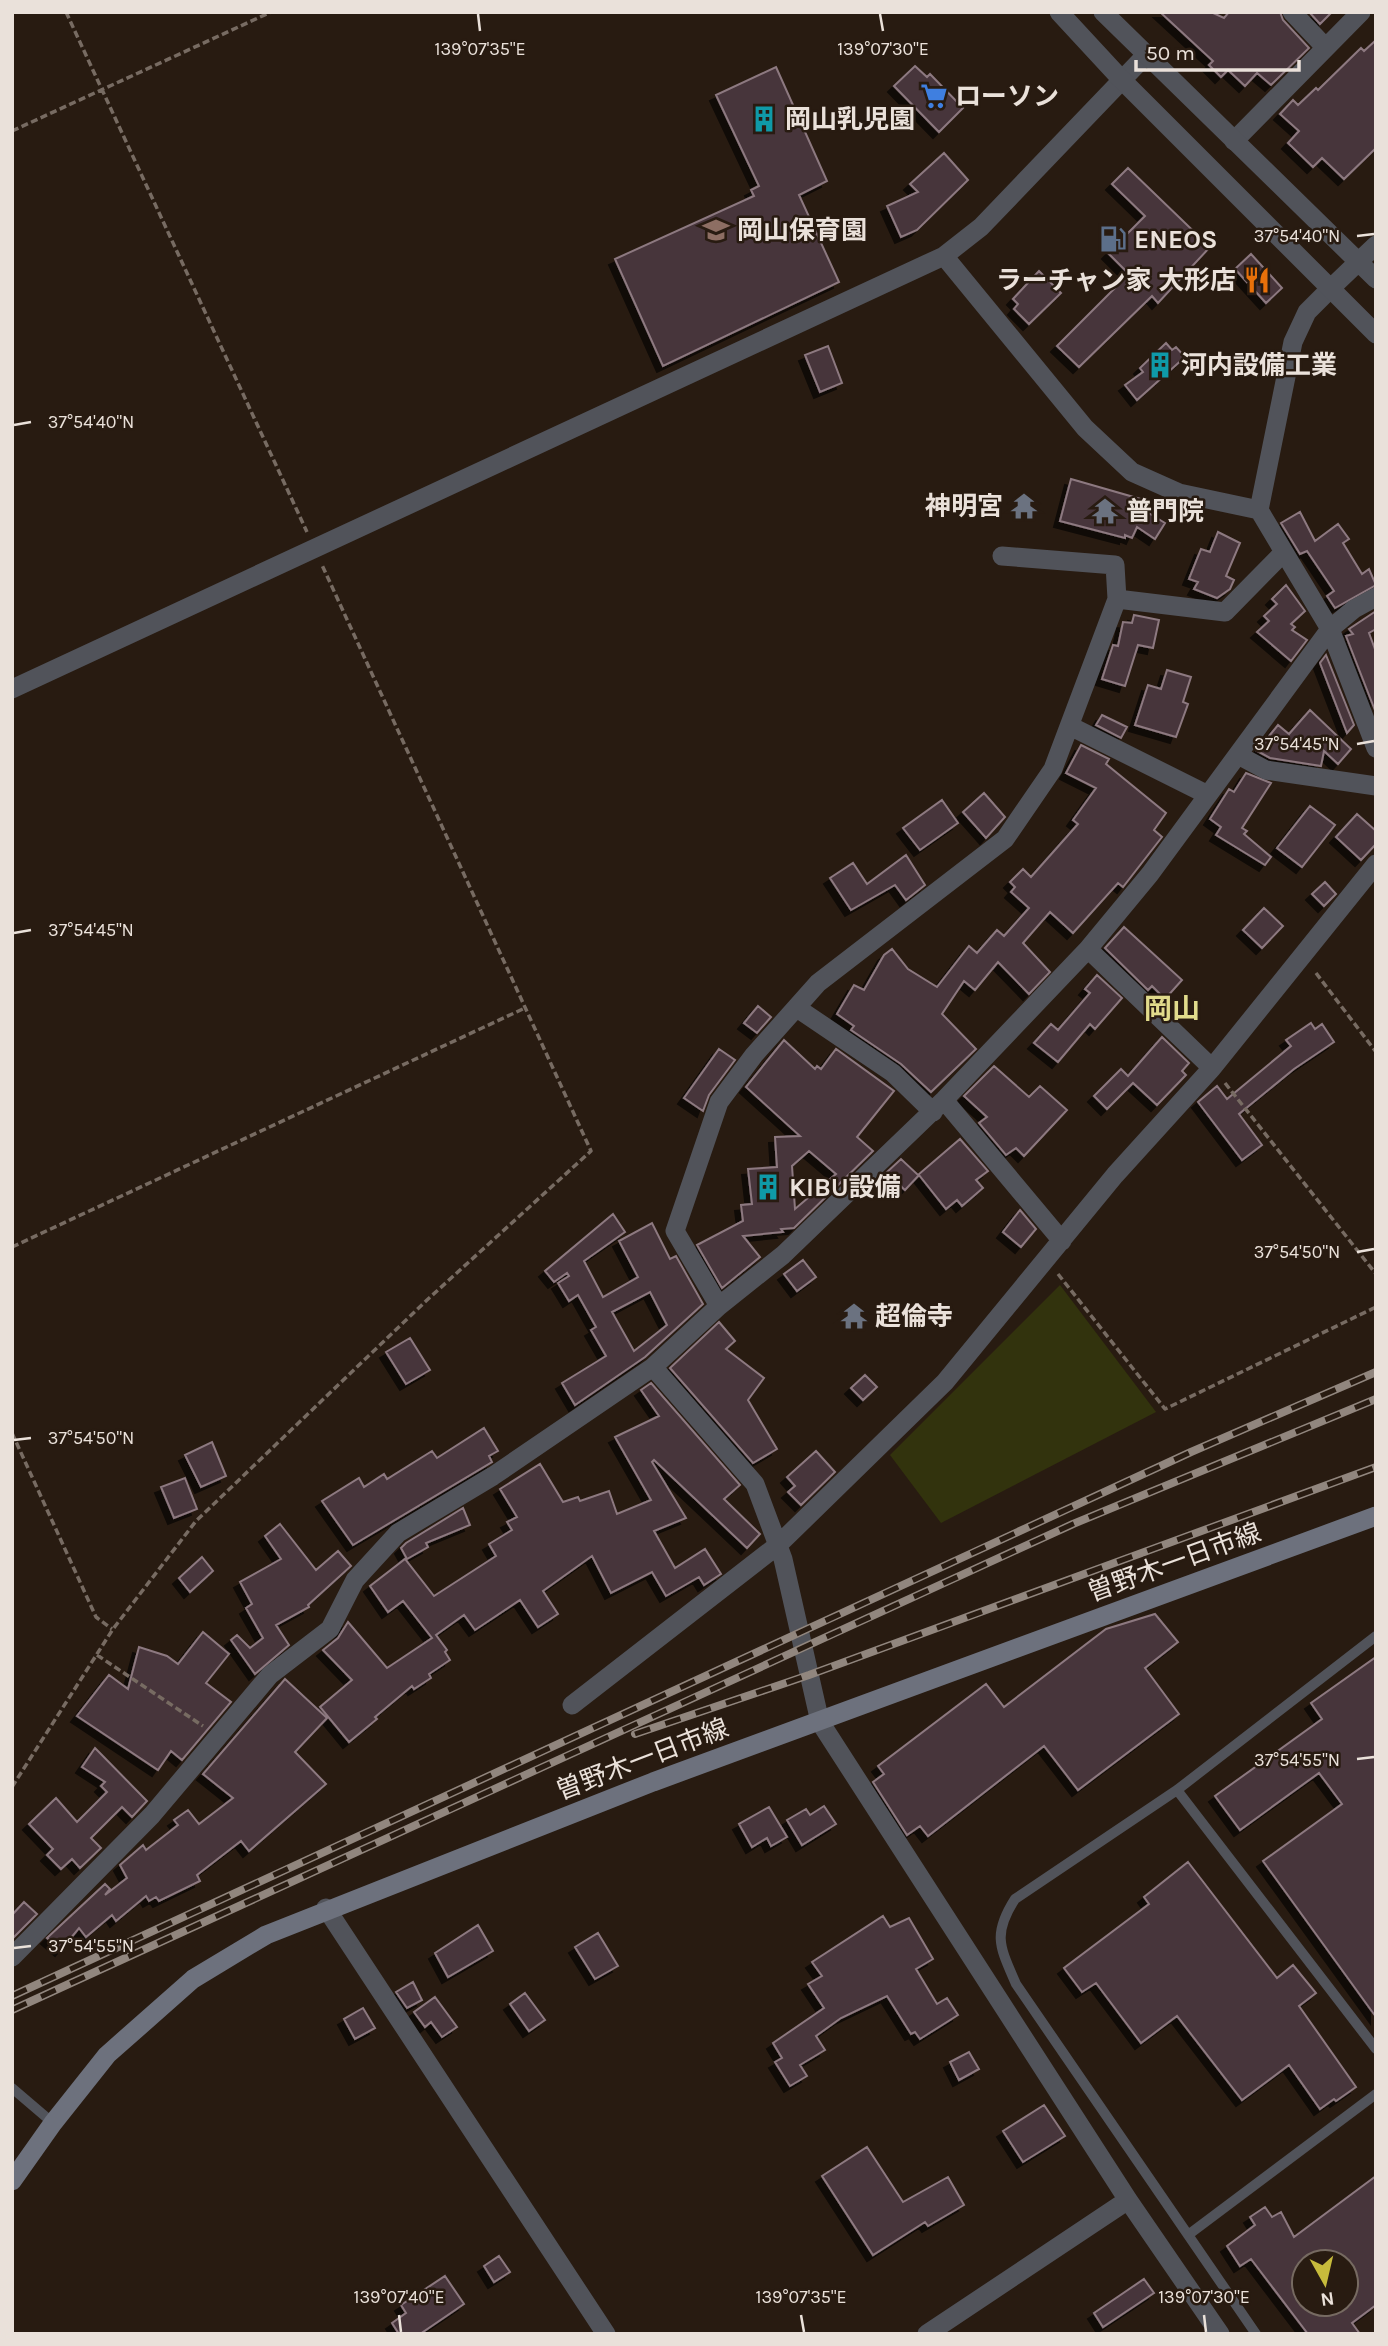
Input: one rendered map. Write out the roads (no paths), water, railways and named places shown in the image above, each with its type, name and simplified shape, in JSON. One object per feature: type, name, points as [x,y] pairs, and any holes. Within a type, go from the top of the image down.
[{"type":"main road","name":"曽野木一日市線","points":[[12,2181],[53,2123],[107,2055],[192,1979],[266,1935],[326,1908],[653,1782],[1376,1516]]},
{"type":"street","points":[[1059,12],[1121,79],[1376,334]]},
{"type":"street","points":[[1102,12],[1376,279]]},
{"type":"street","points":[[1292,12],[1325,47]]},
{"type":"street","points":[[1234,141],[1361,12]]},
{"type":"street","points":[[12,689],[944,256],[981,227],[1146,55]]},
{"type":"street","points":[[1376,245],[1307,312],[1293,342],[1259,510],[1330,629],[1376,748]]},
{"type":"street","points":[[944,256],[1085,428],[1132,472],[1179,493],[1259,510]]},
{"type":"street","points":[[1117,600],[1225,612],[1284,552]]},
{"type":"street","points":[[719,1307],[675,1231],[719,1102],[754,1055],[818,983],[1005,839],[1053,769],[1070,726],[1117,600],[1115,565],[1003,556]]},
{"type":"street","points":[[12,1956],[112,1858],[270,1675],[330,1629],[355,1580],[398,1533],[493,1476],[653,1367],[719,1307],[783,1255],[939,1106],[1088,949],[1150,874],[1330,629],[1354,609],[1376,597]]},
{"type":"street","points":[[1070,726],[1208,795]]},
{"type":"street","points":[[1238,755],[1266,771],[1376,786]]},
{"type":"street","points":[[572,1705],[778,1545],[945,1382],[1115,1175],[1212,1068],[1304,957],[1376,864]]},
{"type":"street","points":[[1088,949],[1212,1068]]},
{"type":"street","points":[[797,1008],[939,1106],[1062,1241]]},
{"type":"street","points":[[653,1367],[755,1484],[778,1545],[820,1722],[1128,2200],[1220,2334]]},
{"type":"street","points":[[326,1908],[606,2334]]},
{"type":"street","points":[[928,2334],[1128,2200]]},
{"type":"lane","points":[[1256,2334],[1016,1984],[998,1939],[1002,1919],[1015,1899],[1177,1790],[1376,1636]]},
{"type":"lane","points":[[1177,1790],[1376,2049]]},
{"type":"lane","points":[[12,2088],[53,2123]]},
{"type":"lane","points":[[1188,2235],[1376,2094]]},
{"type":"railway","points":[[12,1996],[1191,1452],[1376,1372]]},
{"type":"railway","points":[[12,2010],[1073,1524],[1376,1399]]},
{"type":"railway","points":[[635,1734],[809,1675],[1376,1467]]},
{"type":"place","name":"ローソン","points":[[934,96]]},
{"type":"place","name":"岡山乳児園","points":[[764,119]]},
{"type":"place","name":"岡山保育園","points":[[716,230]]},
{"type":"place","name":"ENEOS","points":[[1113,239]]},
{"type":"place","name":"ラーチャン家 大形店","points":[[1257,280]]},
{"type":"place","name":"河内設備工業","points":[[1160,365]]},
{"type":"place","name":"神明宮","points":[[1024,506]]},
{"type":"place","name":"普門院","points":[[1105,511]]},
{"type":"place","name":"KIBU設備","points":[[768,1187]]},
{"type":"place","name":"超倫寺","points":[[854,1316]]},
{"type":"district","name":"岡山","points":[[1172,1008]]}]
